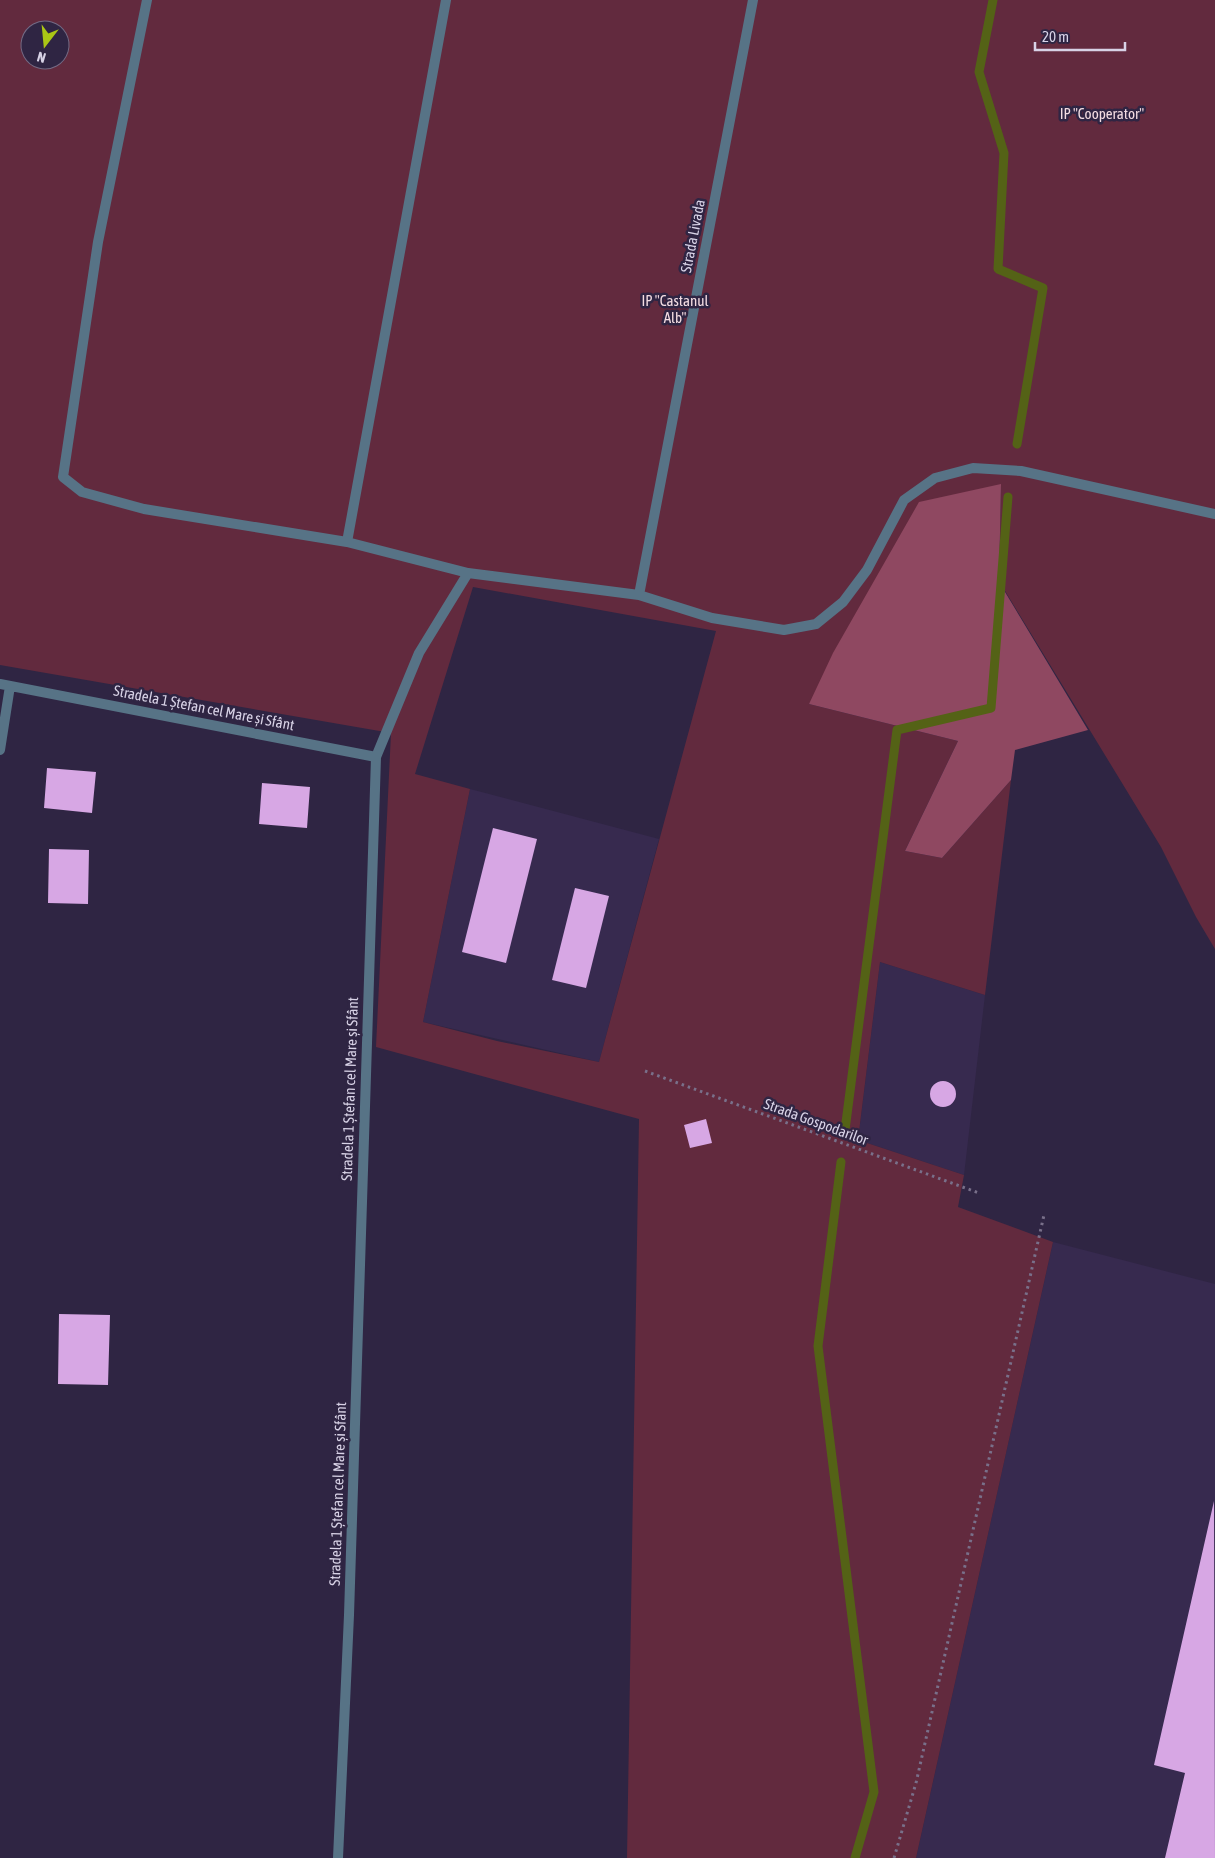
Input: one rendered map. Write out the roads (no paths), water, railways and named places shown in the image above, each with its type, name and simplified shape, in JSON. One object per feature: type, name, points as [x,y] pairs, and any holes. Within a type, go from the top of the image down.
[{"type":"street","points":[[147,0],[98,242],[63,476],[82,492],[144,509],[347,542],[468,573],[639,595],[712,618],[784,630],[816,624],[843,602],[866,570],[904,500],[935,478],[973,468],[1021,471],[1215,514]]},
{"type":"street","points":[[347,542],[446,0]]},
{"type":"street","name":"Strada Livada","points":[[639,595],[753,0]]},
{"type":"street","points":[[376,758],[419,653],[468,573]]},
{"type":"street","name":"Stradela 1 Ștefan cel Mare și Sfânt","points":[[0,750],[5,685],[376,758],[349,1615],[338,1858]]},
{"type":"waterway","points":[[993,0],[979,72],[1004,153],[998,269],[1043,288],[1017,444]]},
{"type":"waterway","points":[[845,1130],[897,730],[991,708],[1008,497]]},
{"type":"waterway","points":[[841,1162],[818,1346],[874,1792],[855,1858]]},
{"type":"park label","name":"IP \"Cooperator\"","points":[[1102,114]]},
{"type":"park label","name":"IP \"Castanul Alb\"","points":[[675,310]]}]
